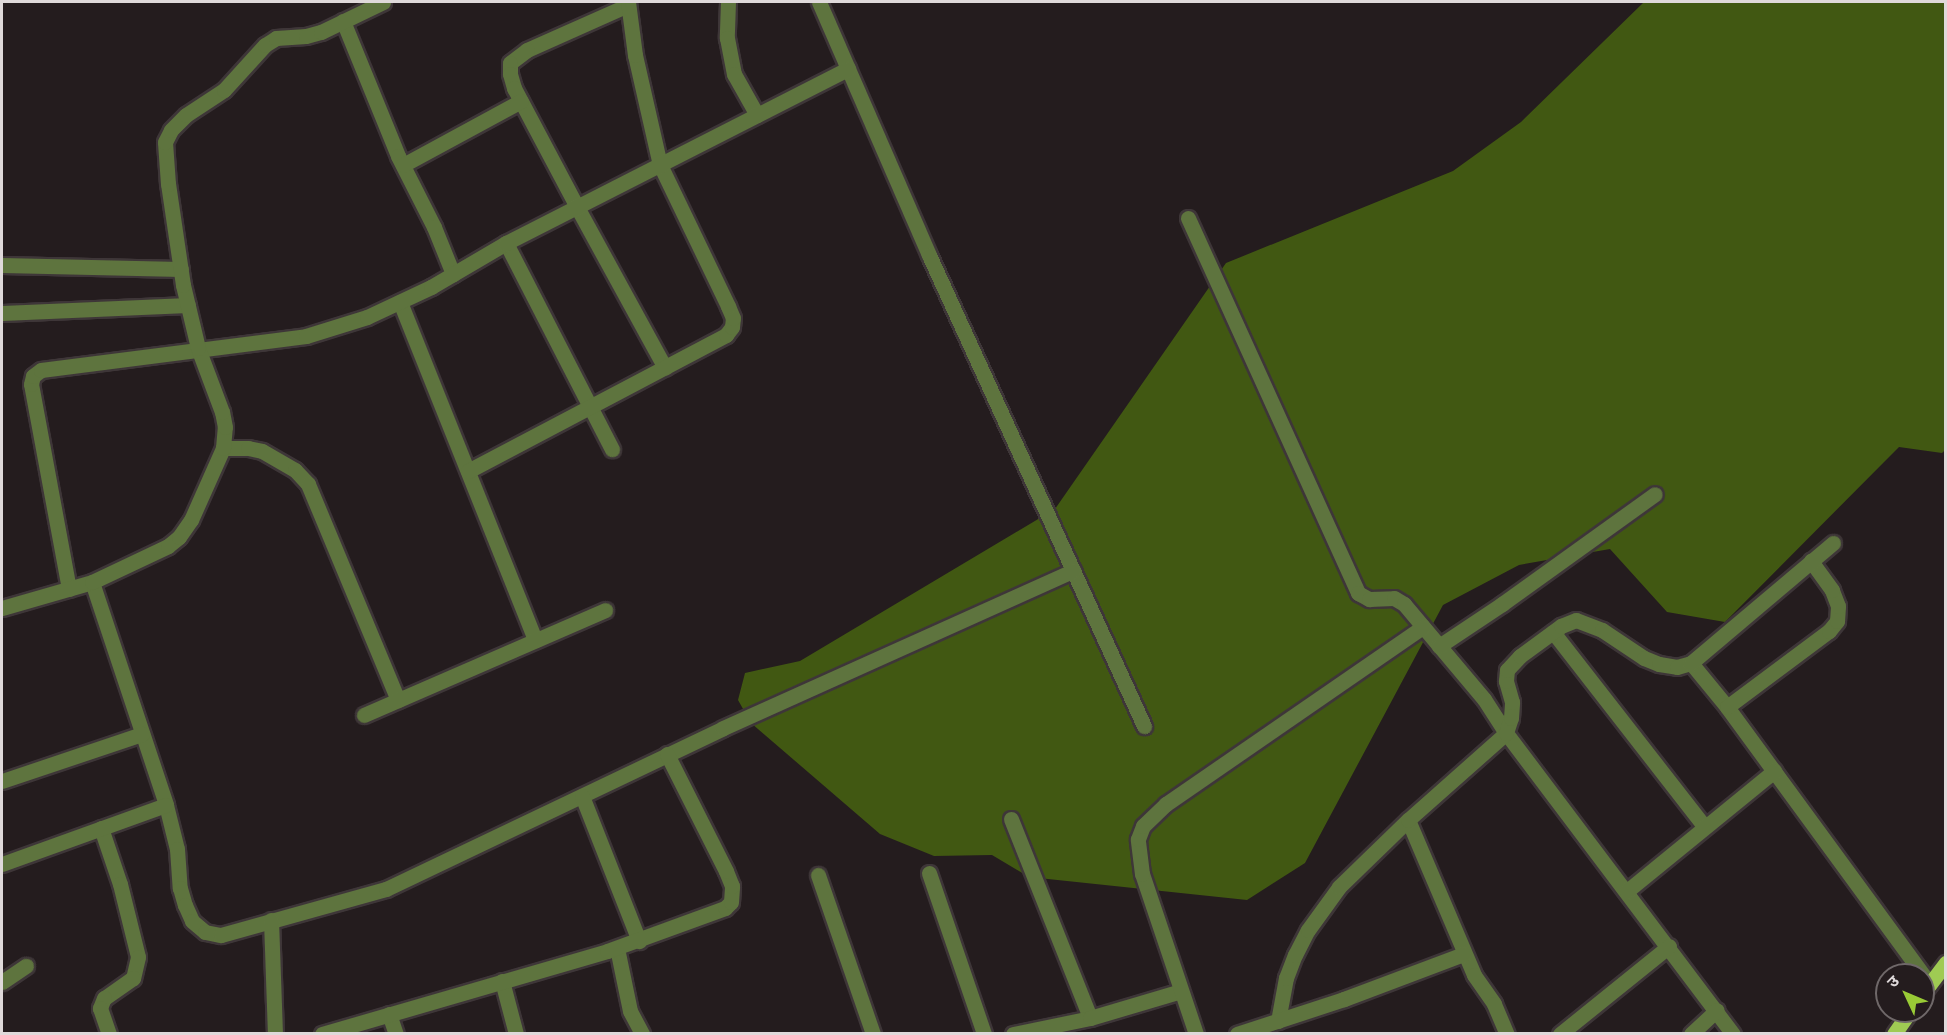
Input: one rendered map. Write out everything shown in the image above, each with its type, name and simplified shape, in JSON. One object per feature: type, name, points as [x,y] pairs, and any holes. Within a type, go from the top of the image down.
[{"type":"main road","points":[[1935,977],[1946,963]]},
{"type":"street","points":[[2,608],[92,582],[168,546],[191,520],[224,448],[225,428],[222,412],[198,348],[188,306],[166,165],[165,142],[171,130],[186,115],[224,90],[265,45],[276,38],[306,36],[383,2]]},
{"type":"street","points":[[728,2],[727,38],[734,74],[758,116]]},
{"type":"street","points":[[819,2],[924,244],[1144,726]]},
{"type":"street","points":[[468,471],[665,368],[726,334],[732,327],[733,318],[660,165],[642,96],[628,3],[515,56],[510,63],[510,74],[521,100],[577,207],[665,368]]},
{"type":"street","points":[[343,21],[403,165],[434,227],[453,274]]},
{"type":"street","points":[[69,589],[31,384],[33,376],[41,370],[198,348],[306,336],[367,317],[453,274],[506,243],[848,69]]},
{"type":"street","points":[[403,165],[521,100]]},
{"type":"street","points":[[1188,218],[1358,592],[1368,599],[1394,598],[1404,603],[1484,699],[1506,733],[1669,946],[1733,1034]]},
{"type":"street","points":[[506,243],[612,449]]},
{"type":"street","points":[[2,265],[181,269]]},
{"type":"street","points":[[400,302],[535,640]]},
{"type":"street","points":[[2,313],[188,306]]},
{"type":"street","points":[[224,448],[248,448],[262,451],[296,470],[308,484],[398,700]]},
{"type":"street","points":[[1439,645],[1502,604],[1655,495]]},
{"type":"street","points":[[1278,1022],[1286,978],[1308,930],[1340,887],[1408,820],[1506,733],[1512,710],[1506,681],[1507,670],[1520,656],[1553,632],[1576,620],[1586,622],[1659,664],[1677,667],[1691,663],[1833,543]]},
{"type":"street","points":[[1727,707],[1829,631],[1837,621],[1838,606],[1832,590],[1811,561]]},
{"type":"street","points":[[92,582],[166,805],[177,849],[180,888],[192,921],[205,932],[221,935],[386,889],[668,754],[1073,571]]},
{"type":"street","points":[[364,715],[605,610]]},
{"type":"street","points":[[1196,1034],[1142,874],[1138,839],[1143,826],[1166,804],[1423,627]]},
{"type":"street","points":[[1553,632],[1705,827]]},
{"type":"street","points":[[1691,663],[1774,771],[1908,963]]},
{"type":"street","points":[[2,781],[142,734]]},
{"type":"street","points":[[322,1034],[617,948],[725,908],[731,902],[732,886],[668,754]]},
{"type":"street","points":[[1627,891],[1774,771]]},
{"type":"street","points":[[582,796],[639,940]]},
{"type":"street","points":[[2,864],[166,805]]},
{"type":"street","points":[[1011,819],[1090,1018]]},
{"type":"street","points":[[1408,820],[1464,954],[1479,985],[1494,1004],[1507,1034]]},
{"type":"street","points":[[101,828],[120,884],[138,957],[133,978],[104,998],[100,1008],[109,1034]]},
{"type":"street","points":[[929,873],[984,1034]]},
{"type":"street","points":[[818,875],[873,1034]]},
{"type":"street","points":[[271,920],[275,1034]]},
{"type":"street","points":[[1560,1034],[1669,946]]},
{"type":"street","points":[[617,948],[630,1011],[642,1034]]},
{"type":"street","points":[[1237,1034],[1278,1022],[1464,954]]},
{"type":"street","points":[[2,982],[26,966]]},
{"type":"street","points":[[502,981],[516,1034]]},
{"type":"street","points":[[1012,1034],[1090,1018],[1181,991]]},
{"type":"street","points":[[1691,1034],[1717,1010]]},
{"type":"street","points":[[389,1014],[396,1034]]},
{"type":"shaded area","points":[[1644,2],[1945,2],[1945,450],[1942,453],[1899,447],[1725,622],[1667,612],[1610,549],[1519,565],[1443,605],[1305,863],[1247,900],[1029,877],[992,855],[934,856],[880,834],[751,723],[738,700],[745,673],[800,661],[1055,509],[1226,263],[1453,171],[1521,122]]}]
